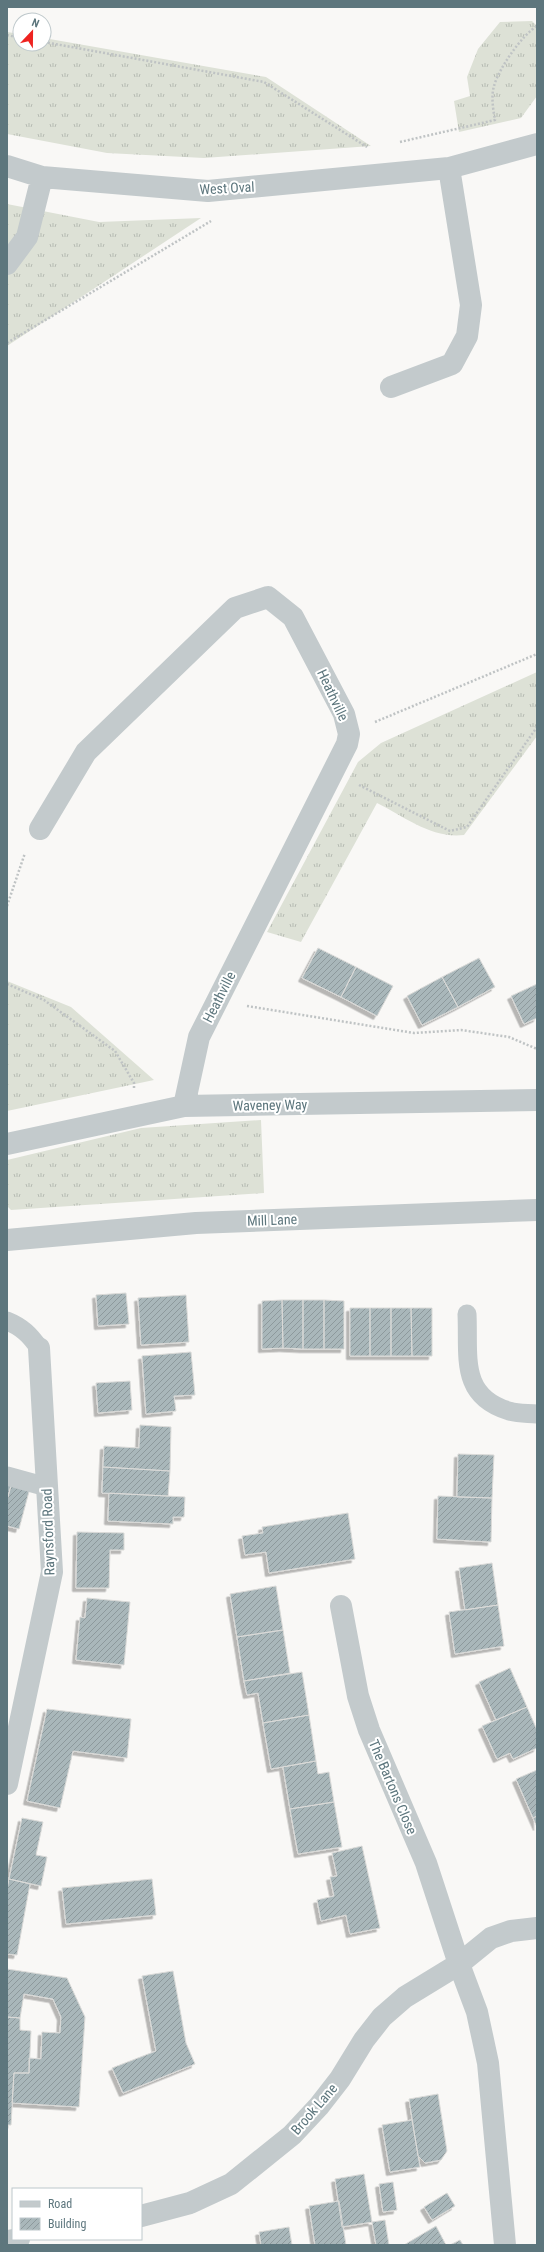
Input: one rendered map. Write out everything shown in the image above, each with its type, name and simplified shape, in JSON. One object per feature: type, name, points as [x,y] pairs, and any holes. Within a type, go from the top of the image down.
[{"type":"street","name":"West Oval","points":[[7,166],[42,177],[208,191],[449,168],[537,144]]},
{"type":"street","points":[[390,387],[452,364],[466,336],[471,305],[449,168]]},
{"type":"street","points":[[7,264],[27,237],[42,177]]},
{"type":"street","name":"Heathville","points":[[40,829],[86,752],[236,608],[268,597],[293,617],[344,714],[349,734],[347,744],[199,1037],[184,1106]]},
{"type":"street","name":"Waveney Way","points":[[7,1144],[184,1106],[537,1100]]},
{"type":"street","name":"Mill Lane","points":[[7,1240],[196,1223],[537,1210]]},
{"type":"street","name":"Raynsford Road","points":[[7,1784],[11,1748],[52,1572],[39,1348]]},
{"type":"street","name":"The Bartons Close","points":[[341,1606],[358,1696],[369,1730],[426,1863],[459,1964]]},
{"type":"street","name":"Brook Lane","points":[[142,2216],[190,2203],[231,2184],[292,2135],[319,2106],[382,2017],[405,1997],[459,1964],[491,1938],[511,1931],[537,1928]]},
{"type":"street","points":[[459,1964],[477,2012],[488,2063],[506,2245]]},
{"type":"lane","points":[[467,1314],[469,1369],[471,1382],[477,1391],[489,1401],[510,1412],[537,1414]]},
{"type":"lane","points":[[7,1321],[26,1331],[39,1348]]},
{"type":"lane","points":[[7,1476],[47,1487]]},
{"type":"path","points":[[394,143],[495,120],[494,86],[504,65],[530,30],[537,26]]},
{"type":"path","points":[[52,43],[264,82],[370,149],[371,175]]},
{"type":"path","points":[[7,343],[216,218]]},
{"type":"path","points":[[349,734],[537,654]]},
{"type":"path","points":[[332,772],[450,831],[467,827],[537,727]]},
{"type":"path","points":[[7,906],[31,833],[40,829]]},
{"type":"path","points":[[7,984],[44,1000],[115,1051],[134,1084],[137,1116]]},
{"type":"path","points":[[217,1001],[414,1033],[461,1030],[509,1036],[537,1049]]},
{"type":"green space","points":[[532,21],[537,26],[537,96],[521,118],[459,132],[454,101],[470,96],[467,77],[478,49],[500,22]]},
{"type":"green space","points":[[7,32],[12,33],[12,52],[52,52],[52,39],[266,77],[371,146],[204,158],[107,153],[7,134]]},
{"type":"green space","points":[[7,204],[99,222],[201,218],[7,346]]},
{"type":"green space","points":[[537,672],[537,736],[464,835],[441,834],[419,826],[377,803],[301,942],[267,932],[358,762],[381,743]]},
{"type":"green space","points":[[7,981],[71,1007],[154,1080],[7,1111]]},
{"type":"green space","points":[[261,1120],[264,1193],[11,1210],[7,1206],[7,1160],[141,1128]]},
{"type":"building","points":[[318,948],[356,967],[341,997],[302,978]]},
{"type":"building","points":[[479,958],[495,987],[458,1007],[442,977]]},
{"type":"building","points":[[356,967],[393,986],[377,1016],[341,997]]},
{"type":"building","points":[[442,977],[458,1007],[422,1025],[407,996]]},
{"type":"building","points":[[537,984],[537,1018],[524,1024],[511,996]]},
{"type":"building","points":[[126,1293],[129,1324],[98,1326],[96,1295]]},
{"type":"building","points":[[186,1295],[189,1342],[141,1345],[138,1298]]},
{"type":"building","points":[[282,1300],[283,1348],[262,1349],[262,1301]]},
{"type":"building","points":[[282,1300],[303,1300],[303,1349],[283,1348]]},
{"type":"building","points":[[303,1300],[324,1300],[324,1349],[303,1349]]},
{"type":"building","points":[[324,1300],[344,1301],[344,1349],[324,1349]]},
{"type":"building","points":[[350,1308],[370,1308],[370,1356],[350,1356]]},
{"type":"building","points":[[370,1308],[391,1308],[391,1356],[370,1356]]},
{"type":"building","points":[[391,1308],[411,1308],[412,1356],[391,1356]]},
{"type":"building","points":[[411,1308],[432,1308],[432,1356],[412,1356]]},
{"type":"building","points":[[191,1352],[195,1395],[174,1396],[176,1411],[146,1414],[142,1356]]},
{"type":"building","points":[[130,1381],[132,1410],[98,1413],[96,1383]]},
{"type":"building","points":[[140,1425],[171,1427],[170,1471],[103,1467],[104,1446],[139,1448]]},
{"type":"building","points":[[458,1454],[494,1455],[492,1498],[457,1497]]},
{"type":"building","points":[[103,1467],[170,1471],[168,1496],[102,1493]]},
{"type":"building","points":[[7,1481],[12,1482],[7,1500]]},
{"type":"building","points":[[12,1482],[30,1488],[19,1529],[7,1526],[7,1500]]},
{"type":"building","points":[[109,1493],[185,1497],[184,1517],[173,1517],[173,1524],[108,1521]]},
{"type":"building","points":[[438,1496],[492,1498],[491,1542],[437,1539]]},
{"type":"building","points":[[348,1513],[355,1559],[269,1573],[266,1552],[245,1555],[242,1536],[263,1533],[262,1527]]},
{"type":"building","points":[[77,1532],[124,1533],[124,1550],[110,1550],[109,1588],[76,1588]]},
{"type":"building","points":[[492,1563],[498,1605],[465,1610],[459,1568]]},
{"type":"building","points":[[276,1586],[283,1630],[237,1637],[230,1594]]},
{"type":"building","points":[[87,1598],[130,1602],[124,1665],[76,1660],[80,1617],[85,1618]]},
{"type":"building","points":[[498,1605],[504,1646],[455,1654],[449,1612]]},
{"type":"building","points":[[283,1630],[290,1673],[244,1681],[237,1637]]},
{"type":"building","points":[[510,1668],[527,1707],[496,1720],[479,1682]]},
{"type":"building","points":[[302,1672],[309,1715],[263,1723],[258,1693],[247,1695],[244,1681]]},
{"type":"building","points":[[527,1707],[537,1730],[537,1748],[513,1759],[510,1753],[497,1759],[482,1726]]},
{"type":"building","points":[[47,1709],[131,1719],[127,1758],[73,1751],[60,1808],[27,1801]]},
{"type":"building","points":[[309,1715],[316,1761],[271,1769],[263,1723]]},
{"type":"building","points":[[316,1761],[318,1774],[329,1772],[334,1802],[290,1809],[283,1767]]},
{"type":"building","points":[[537,1770],[537,1816],[533,1818],[516,1779]]},
{"type":"building","points":[[334,1802],[342,1847],[298,1854],[290,1809]]},
{"type":"building","points":[[537,1816],[537,1827],[533,1818]]},
{"type":"building","points":[[22,1818],[43,1822],[36,1855],[47,1857],[41,1886],[9,1879]]},
{"type":"building","points":[[362,1846],[380,1928],[350,1934],[346,1915],[321,1921],[317,1900],[334,1896],[330,1877],[337,1876],[332,1853]]},
{"type":"building","points":[[9,1879],[30,1884],[17,1955],[7,1954],[7,1890]]},
{"type":"building","points":[[152,1879],[156,1915],[66,1924],[62,1888]]},
{"type":"building","points":[[7,1969],[67,1978],[85,2017],[79,2107],[12,2103],[14,2073],[29,2073],[29,2058],[41,2059],[42,2032],[60,2033],[61,2017],[53,1999],[24,1994],[20,2018],[7,2017]]},
{"type":"building","points":[[173,1971],[186,2043],[195,2064],[123,2093],[112,2068],[156,2051],[142,1976]]},
{"type":"building","points":[[7,2017],[20,2018],[20,2030],[31,2031],[29,2073],[14,2073],[11,2125],[7,2125]]},
{"type":"building","points":[[438,2094],[447,2151],[441,2160],[425,2163],[418,2156],[409,2099]]},
{"type":"building","points":[[412,2120],[420,2167],[390,2172],[382,2125]]},
{"type":"building","points":[[364,2174],[372,2222],[342,2227],[335,2179]]},
{"type":"building","points":[[393,2182],[397,2210],[383,2212],[379,2184]]},
{"type":"building","points":[[447,2193],[455,2206],[432,2220],[424,2207]]},
{"type":"building","points":[[339,2201],[346,2245],[315,2245],[309,2206]]},
{"type":"building","points":[[385,2220],[389,2245],[376,2245],[372,2222]]},
{"type":"building","points":[[436,2226],[446,2245],[404,2245]]},
{"type":"building","points":[[289,2227],[292,2245],[261,2245],[259,2232]]},
{"type":"building","points":[[460,2240],[463,2245],[450,2245]]}]
